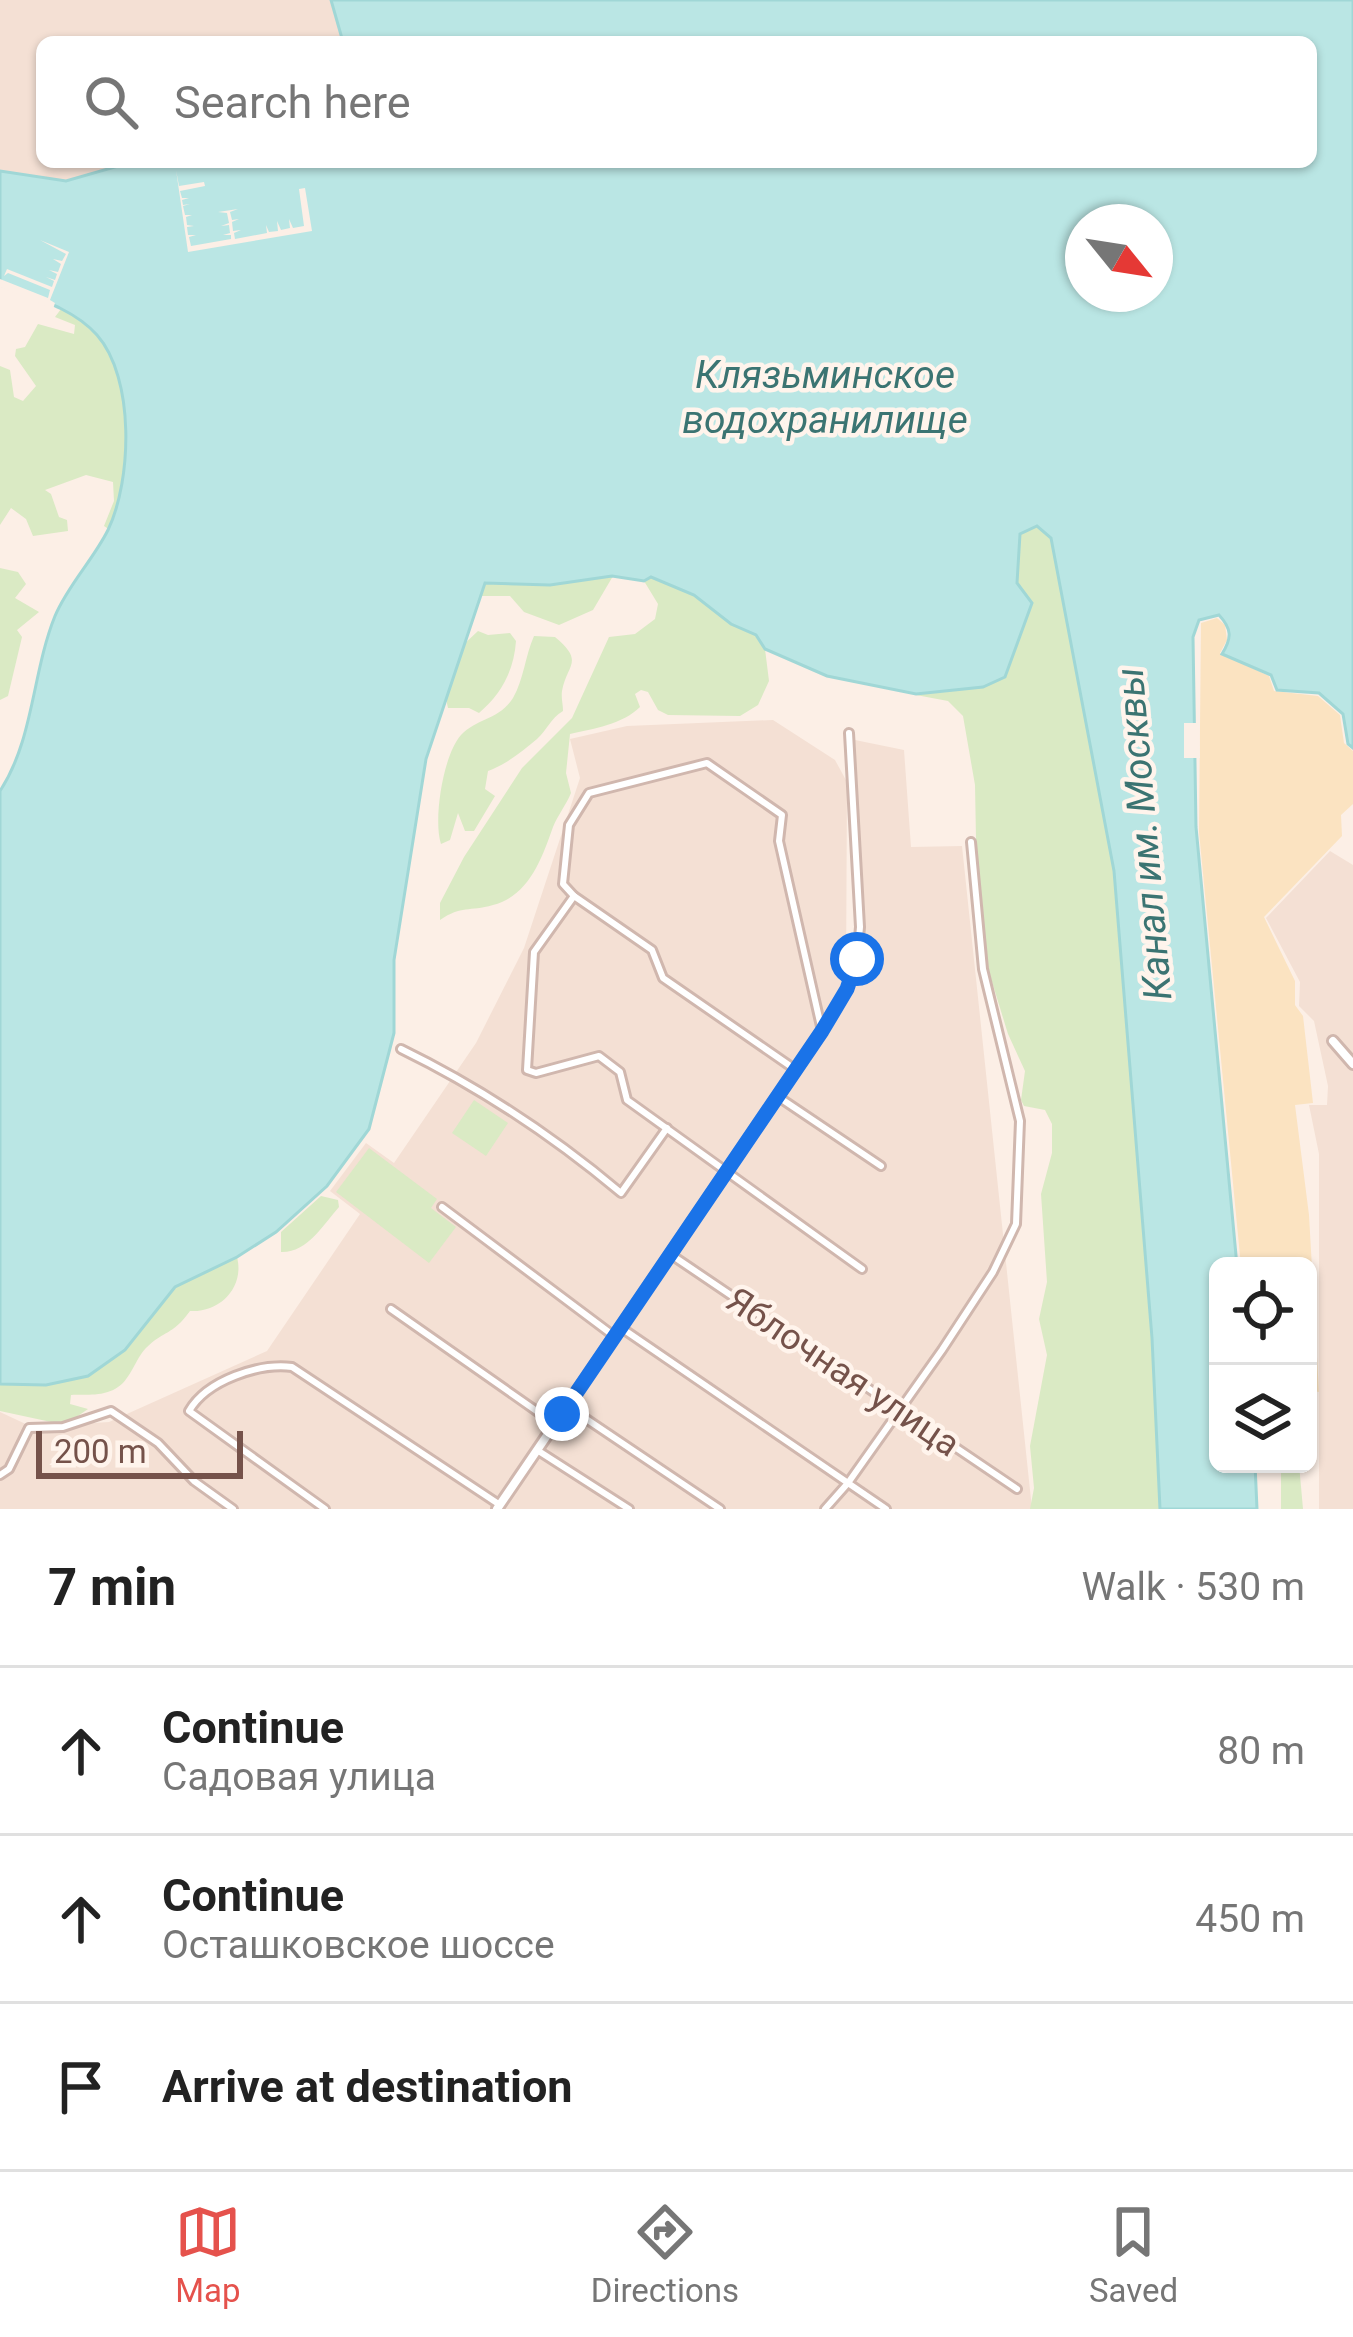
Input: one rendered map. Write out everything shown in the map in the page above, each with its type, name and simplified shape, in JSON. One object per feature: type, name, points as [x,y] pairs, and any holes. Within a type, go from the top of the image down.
[{"type":"street","points":[[325,1509],[189,1411],[196,1398],[218,1384],[269,1365],[292,1367],[499,1507],[847,989],[857,959],[860,927],[850,733]]},
{"type":"street","points":[[796,1070],[664,978],[652,950],[563,884],[569,825],[589,793],[707,763],[782,815],[779,841],[822,1031]]},
{"type":"street","points":[[824,1509],[848,1483],[993,1272],[1016,1224],[1020,1121],[983,969],[970,842]]},
{"type":"street","points":[[574,896],[534,952],[526,1070],[536,1073],[599,1056],[620,1072],[627,1100],[862,1269]]},
{"type":"street","points":[[1333,1041],[1353,1064]]},
{"type":"street","points":[[401,1049],[463,1079],[621,1193],[667,1128]]},
{"type":"street","points":[[777,1096],[880,1166]]},
{"type":"street","points":[[442,1207],[617,1331],[886,1509]]},
{"type":"street","name":"Яблочная улица","points":[[670,1254],[1017,1489]]},
{"type":"street","points":[[391,1309],[555,1424]]},
{"type":"street","points":[[567,1406],[720,1509]]},
{"type":"street","points":[[0,1475],[9,1469],[29,1428],[63,1427],[111,1411],[158,1443],[194,1481],[233,1509]]},
{"type":"street","points":[[537,1450],[629,1509]]},
{"type":"shaded area","points":[[0,0],[331,0],[341,36],[36,36],[36,168],[111,168],[66,181],[0,171]]},
{"type":"shaded area","points":[[773,720],[835,760],[847,782],[846,981],[830,1014],[494,1509],[0,1509],[0,1412],[32,1427],[109,1422],[267,1351],[360,1214],[330,1191],[366,1143],[394,1163],[476,1043],[524,948],[580,778],[570,739],[627,726]]},
{"type":"shaded area","points":[[855,740],[904,750],[911,847],[962,846],[1032,1509],[499,1509],[844,1007],[865,957]]},
{"type":"shaded area","points":[[1330,851],[1353,865],[1353,1509],[1319,1509],[1319,1154],[1309,1105],[1327,1105],[1328,1086],[1314,1021],[1299,1006],[1300,982],[1266,918]]},
{"type":"green space","points":[[64,305],[118,353],[137,421],[113,532],[104,526],[114,501],[113,482],[86,475],[45,490],[59,517],[67,520],[68,531],[33,536],[26,519],[11,508],[0,525],[0,366],[10,370],[14,397],[23,401],[36,386],[15,356],[16,349],[25,347],[38,324],[74,334],[75,325],[55,317]]},
{"type":"green space","points":[[1037,526],[1051,538],[1114,871],[1152,1338],[1160,1509],[1030,1509],[1034,1488],[1030,1446],[1047,1355],[1039,1319],[1047,1282],[1041,1194],[1052,1153],[1052,1124],[1045,1110],[1024,1106],[1021,1100],[1025,1071],[985,959],[977,893],[975,785],[963,716],[948,701],[916,695],[983,687],[1005,677],[1032,603],[1017,583],[1020,533]]},
{"type":"green space","points":[[0,568],[18,572],[26,584],[15,598],[39,612],[17,630],[22,637],[8,696],[0,700]]},
{"type":"green space","points":[[613,576],[593,610],[559,625],[524,612],[510,596],[480,596],[485,583],[550,585]]},
{"type":"green space","points":[[651,577],[694,595],[731,624],[756,635],[765,649],[769,681],[758,705],[740,716],[668,715],[641,690],[635,694],[640,707],[625,718],[570,734],[566,773],[571,793],[525,885],[505,900],[440,920],[440,903],[464,857],[522,768],[572,718],[609,637],[635,634],[655,619],[658,604],[644,581]]},
{"type":"green space","points":[[478,631],[510,633],[516,641],[509,672],[479,713],[448,708],[447,693],[461,647]]},
{"type":"green space","points":[[534,636],[555,637],[572,658],[562,691],[563,711],[526,748],[488,771],[485,789],[495,796],[474,831],[465,831],[458,813],[450,840],[441,844],[438,820],[449,757],[467,729],[501,711],[513,698]]},
{"type":"green space","points":[[474,1100],[508,1123],[486,1156],[452,1133]]},
{"type":"green space","points":[[369,1148],[437,1199],[431,1208],[456,1227],[429,1263],[336,1192]]},
{"type":"green space","points":[[321,1196],[338,1200],[339,1207],[307,1243],[281,1252],[281,1232]]},
{"type":"green space","points":[[237,1257],[237,1279],[220,1303],[190,1311],[146,1348],[118,1387],[101,1394],[71,1395],[70,1404],[88,1409],[65,1425],[0,1411],[0,1384],[46,1385],[125,1350],[175,1287]]},
{"type":"green space","points":[[1281,1473],[1300,1473],[1303,1509],[1281,1509]]},
{"type":"sand","points":[[1217,618],[1225,625],[1227,640],[1220,653],[1269,676],[1274,691],[1318,696],[1340,715],[1344,743],[1353,751],[1353,804],[1341,815],[1342,836],[1264,917],[1295,981],[1295,1005],[1303,1016],[1313,1103],[1295,1105],[1311,1257],[1240,1257],[1199,832],[1201,623]]},
{"type":"water","name":"Клязьминское водохранилище","points":[[331,0],[1353,0],[1353,748],[1348,744],[1343,714],[1319,693],[1277,690],[1271,675],[1222,654],[1229,634],[1219,615],[1199,620],[1193,637],[1196,827],[1236,1257],[1209,1257],[1209,1473],[1255,1473],[1257,1509],[1160,1509],[1152,1338],[1114,871],[1051,538],[1037,526],[1020,534],[1017,583],[1032,603],[1005,677],[983,687],[916,694],[827,676],[765,649],[756,635],[731,624],[694,595],[651,577],[644,581],[612,576],[550,585],[485,583],[426,759],[394,960],[394,1033],[369,1129],[327,1186],[276,1232],[175,1287],[125,1350],[88,1376],[46,1385],[0,1384],[0,791],[20,750],[55,616],[102,541],[116,509],[126,430],[118,377],[97,335],[64,310],[0,285],[0,171],[66,181],[111,168],[1317,168],[1317,36],[341,36]]},
{"type":"pier","points":[[176,170],[179,186],[204,182],[205,186],[180,191],[182,198],[189,198],[182,200],[183,205],[190,204],[183,206],[185,215],[192,215],[186,217],[187,225],[194,226],[187,227],[188,235],[196,235],[189,237],[191,246],[231,239],[223,235],[230,233],[229,225],[221,226],[229,223],[227,213],[218,212],[238,209],[230,212],[232,220],[239,219],[232,222],[233,231],[241,230],[234,233],[235,239],[267,233],[266,225],[269,232],[278,231],[277,221],[281,230],[290,228],[289,219],[293,228],[304,226],[299,189],[305,188],[312,231],[188,252]]},
{"type":"pier","points":[[40,240],[69,252],[50,300],[55,303],[53,309],[0,287],[0,279],[48,298],[50,290],[8,273],[4,276],[7,269],[52,287],[54,281],[46,277],[55,280],[57,274],[49,270],[58,272],[61,264],[53,259],[62,261],[66,254]]},
{"type":"pier","points":[[1184,723],[1199,723],[1200,758],[1184,758]]},
{"type":"route","points":[[562,1414],[822,1031],[847,989],[857,959]]},
{"type":"water label","name":"Канал им. Москвы","points":[[1144,834]]}]
